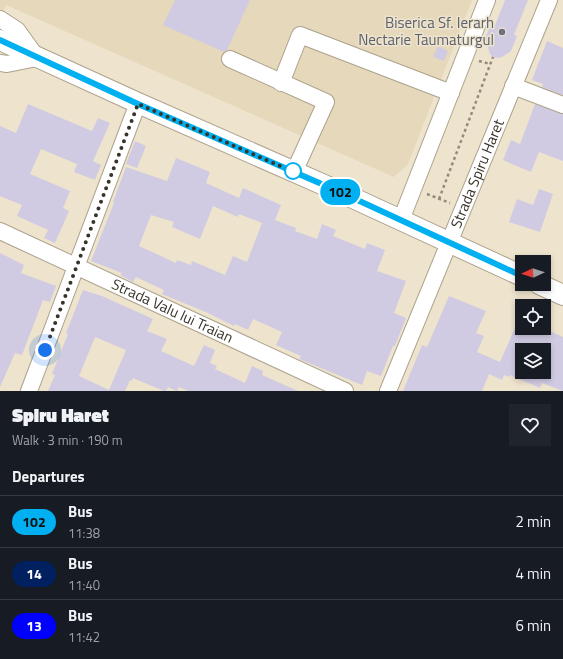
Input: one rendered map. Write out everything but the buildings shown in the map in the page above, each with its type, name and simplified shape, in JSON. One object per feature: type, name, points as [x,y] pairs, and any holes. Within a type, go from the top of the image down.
[{"type":"main road","points":[[0,40],[138,104],[402,220],[515,273]]},
{"type":"main road","points":[[551,290],[563,295]]},
{"type":"street","points":[[402,220],[487,0]]},
{"type":"street","name":"Strada Spiru Haret","points":[[388,391],[549,0]]},
{"type":"street","points":[[0,19],[17,30],[37,58],[7,64],[0,63]]},
{"type":"street","points":[[281,82],[300,35],[451,93]]},
{"type":"street","points":[[230,59],[326,102],[294,172]]},
{"type":"street","points":[[513,86],[563,106]]},
{"type":"street","points":[[29,391],[138,104]]},
{"type":"street","name":"Strada Valu lui Traian","points":[[0,231],[345,391]]},
{"type":"path","points":[[439,199],[493,57]]},
{"type":"path","points":[[414,188],[463,208]]},
{"type":"shaded area","points":[[0,0],[472,0],[408,164],[394,177],[6,5],[3,12],[0,10]]},
{"type":"bus line","name":"102","points":[[0,40],[138,104],[340,192],[515,273]]},
{"type":"place","name":"Biserica Sf. Ierarh Nectarie Taumaturgul","points":[[502,32]]},
{"type":"route","points":[[45,350],[138,104],[294,172],[293,171]]}]
